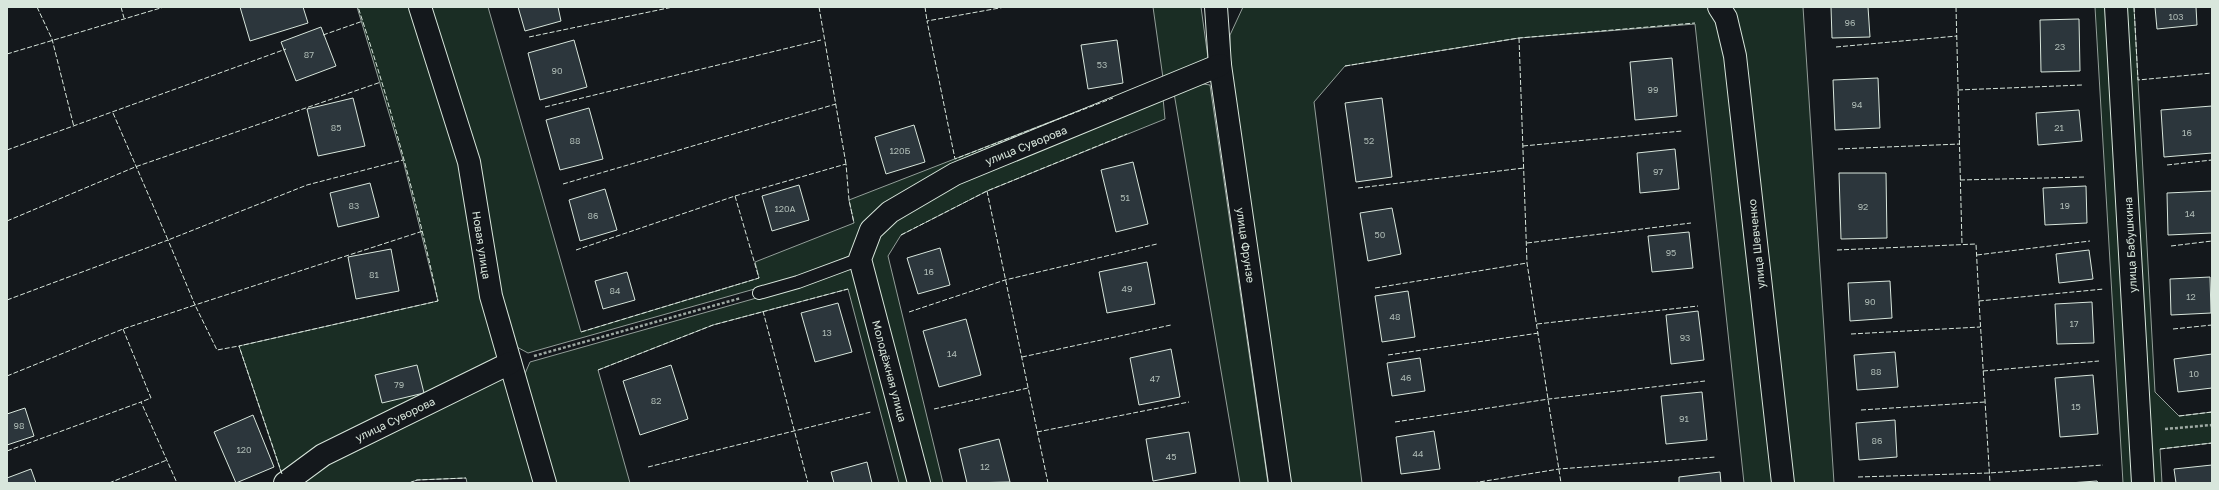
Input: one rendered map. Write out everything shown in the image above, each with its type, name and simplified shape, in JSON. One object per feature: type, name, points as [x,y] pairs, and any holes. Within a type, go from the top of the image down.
[{"type":"street","name":"Новая улица","points":[[420,7],[468,162],[491,296],[545,483]]},
{"type":"street","name":"улица Фрунзе","points":[[1216,7],[1220,65],[1280,483]]},
{"type":"street","points":[[1217,30],[1227,7]]},
{"type":"street","name":"улица Шевченко","points":[[1719,7],[1726,18],[1735,56],[1783,483]]},
{"type":"street","name":"улица Бабушкина","points":[[2116,7],[2143,483]]},
{"type":"street","name":"улица Суворова","points":[[860,259],[871,230],[890,212],[955,174],[1220,65]]},
{"type":"street","name":"Молодёжная улица","points":[[860,259],[919,483]]},
{"type":"street","name":"улица Суворова","points":[[285,483],[323,455],[510,362]]},
{"type":"lane","points":[[759,293],[798,282],[860,259]]},
{"type":"path","points":[[510,362],[759,293]]},
{"type":"path","points":[[2140,430],[2212,425]]},
{"type":"green space","points":[[357,7],[411,7],[460,160],[502,362],[283,478],[239,346],[438,301],[403,160]]},
{"type":"green space","points":[[430,7],[488,7],[581,332],[759,278],[755,262],[854,223],[849,200],[1163,78],[1153,7],[1201,7],[1208,58],[1195,70],[952,171],[855,254],[797,277],[528,353],[515,346]]},
{"type":"green space","points":[[1243,7],[1713,7],[1721,22],[1776,483],[1744,483],[1695,24],[1519,38],[1345,66],[1314,102],[1362,483],[1291,483],[1230,64],[1230,35]]},
{"type":"green space","points":[[1726,7],[1803,7],[1834,483],[1790,483]]},
{"type":"green space","points":[[2095,7],[2110,7],[2135,483],[2123,483]]},
{"type":"green space","points":[[2124,7],[2134,7],[2155,392],[2179,416],[2212,412],[2212,443],[2160,449],[2162,483],[2151,483]]},
{"type":"green space","points":[[1197,83],[1210,85],[1268,483],[1240,483],[1174,93]]},
{"type":"green space","points":[[1163,98],[1165,119],[987,191],[901,235],[888,256],[943,483],[926,483],[868,259],[877,233],[956,183]]},
{"type":"green space","points":[[852,266],[914,483],[899,483],[848,289],[713,325],[598,370],[630,483],[554,483],[523,378],[530,362],[799,286]]},
{"type":"green space","points":[[505,373],[537,483],[467,483],[466,478],[417,480],[409,483],[295,483],[327,459]]},
{"type":"building","points":[[240,7],[303,7],[308,23],[250,41]]},
{"type":"building","points":[[518,7],[558,7],[561,21],[525,31]]},
{"type":"building","points":[[1831,7],[1868,7],[1870,37],[1832,38]]},
{"type":"building","points":[[2155,7],[2196,7],[2197,25],[2157,29]]},
{"type":"building","points":[[2079,19],[2080,71],[2041,72],[2040,20]]},
{"type":"building","points":[[321,27],[336,66],[296,81],[281,42]]},
{"type":"building","points":[[574,40],[587,87],[540,100],[528,53]]},
{"type":"building","points":[[1117,40],[1123,83],[1088,89],[1081,45]]},
{"type":"building","points":[[1672,58],[1677,116],[1635,120],[1630,62]]},
{"type":"building","points":[[1878,78],[1880,128],[1835,130],[1833,80]]},
{"type":"building","points":[[353,98],[365,146],[318,156],[307,109]]},
{"type":"building","points":[[1382,98],[1392,177],[1356,182],[1345,103]]},
{"type":"building","points":[[2212,106],[2212,153],[2164,157],[2161,110]]},
{"type":"building","points":[[589,108],[603,159],[560,170],[546,120]]},
{"type":"building","points":[[2079,110],[2082,141],[2038,145],[2036,113]]},
{"type":"building","points":[[914,125],[925,162],[886,174],[875,137]]},
{"type":"building","points":[[1675,149],[1679,189],[1640,193],[1637,153]]},
{"type":"building","points":[[1133,162],[1148,224],[1116,232],[1101,170]]},
{"type":"building","points":[[1839,173],[1886,173],[1887,238],[1841,239]]},
{"type":"building","points":[[370,183],[379,217],[338,227],[330,193]]},
{"type":"building","points":[[799,185],[809,220],[772,231],[762,196]]},
{"type":"building","points":[[2086,186],[2087,223],[2045,225],[2043,188]]},
{"type":"building","points":[[605,189],[617,230],[580,241],[569,200]]},
{"type":"building","points":[[2212,191],[2212,233],[2168,235],[2167,193]]},
{"type":"building","points":[[1392,208],[1401,254],[1368,261],[1360,213]]},
{"type":"building","points":[[1689,232],[1693,268],[1652,272],[1648,236]]},
{"type":"building","points":[[940,248],[950,285],[918,294],[907,258]]},
{"type":"building","points":[[391,249],[399,291],[356,299],[348,257]]},
{"type":"building","points":[[2089,250],[2093,279],[2059,283],[2056,254]]},
{"type":"building","points":[[1147,262],[1155,304],[1107,313],[1099,272]]},
{"type":"building","points":[[627,272],[635,300],[603,309],[595,281]]},
{"type":"building","points":[[2210,277],[2211,313],[2171,315],[2170,279]]},
{"type":"building","points":[[1890,281],[1892,318],[1850,321],[1848,283]]},
{"type":"building","points":[[1408,291],[1415,337],[1382,342],[1375,296]]},
{"type":"building","points":[[2092,302],[2094,343],[2057,344],[2055,304]]},
{"type":"building","points":[[838,303],[852,352],[815,362],[801,313]]},
{"type":"building","points":[[1698,311],[1704,360],[1671,364],[1666,315]]},
{"type":"building","points":[[966,319],[981,375],[939,387],[923,331]]},
{"type":"building","points":[[1171,349],[1180,397],[1139,405],[1130,358]]},
{"type":"building","points":[[1895,352],[1898,387],[1857,390],[1854,355]]},
{"type":"building","points":[[2212,354],[2212,388],[2178,392],[2174,359]]},
{"type":"building","points":[[1420,358],[1425,391],[1392,396],[1387,363]]},
{"type":"building","points":[[417,365],[424,393],[382,403],[375,375]]},
{"type":"building","points":[[671,365],[688,419],[640,435],[623,381]]},
{"type":"building","points":[[2093,375],[2098,434],[2060,437],[2055,378]]},
{"type":"building","points":[[1702,392],[1707,440],[1666,444],[1661,396]]},
{"type":"building","points":[[25,408],[34,436],[7,445],[7,414]]},
{"type":"building","points":[[253,415],[274,467],[236,483],[214,432]]},
{"type":"building","points":[[1895,420],[1897,457],[1859,460],[1856,423]]},
{"type":"building","points":[[1434,431],[1440,469],[1401,474],[1396,437]]},
{"type":"building","points":[[1189,432],[1196,473],[1153,481],[1146,439]]},
{"type":"building","points":[[999,439],[1010,482],[967,483],[959,449]]},
{"type":"building","points":[[867,462],[872,483],[834,483],[831,472]]},
{"type":"building","points":[[2212,465],[2212,483],[2176,483],[2174,469]]},
{"type":"building","points":[[31,469],[36,483],[7,483],[7,478]]},
{"type":"building","points":[[1720,472],[1721,483],[1679,483],[1679,477]]},
{"type":"building","points":[[2097,481],[2098,483],[2069,483]]},
{"type":"fence","points":[[37,7],[52,39],[74,127]]},
{"type":"fence","points":[[121,7],[124,18]]},
{"type":"fence","points":[[7,54],[164,7]]},
{"type":"fence","points":[[282,474],[239,346],[438,301],[402,153],[358,7]]},
{"type":"fence","points":[[529,37],[673,7]]},
{"type":"fence","points":[[819,7],[846,164]]},
{"type":"fence","points":[[925,7],[927,21]]},
{"type":"fence","points":[[1005,7],[927,21],[955,159],[1113,98]]},
{"type":"fence","points":[[1956,7],[1962,244]]},
{"type":"fence","points":[[2134,7],[2138,80],[2212,73]]},
{"type":"fence","points":[[323,35],[363,21]]},
{"type":"fence","points":[[1345,66],[1519,38],[1695,23]]},
{"type":"fence","points":[[1836,47],[1957,36]]},
{"type":"fence","points":[[1519,38],[1527,263],[1561,483]]},
{"type":"fence","points":[[545,107],[821,40]]},
{"type":"fence","points":[[7,150],[286,49]]},
{"type":"fence","points":[[7,221],[135,167],[381,82]]},
{"type":"fence","points":[[1958,90],[2082,85]]},
{"type":"fence","points":[[563,184],[836,104]]},
{"type":"fence","points":[[113,113],[168,240],[307,185],[403,160]]},
{"type":"fence","points":[[1523,146],[1682,131]]},
{"type":"fence","points":[[901,235],[987,191],[1127,134]]},
{"type":"fence","points":[[1838,149],[1960,144]]},
{"type":"fence","points":[[2167,165],[2212,160]]},
{"type":"fence","points":[[735,196],[846,164],[849,200],[854,223]]},
{"type":"fence","points":[[1358,188],[1524,168]]},
{"type":"fence","points":[[1960,180],[2086,177]]},
{"type":"fence","points":[[987,191],[1048,483]]},
{"type":"fence","points":[[576,250],[735,196],[759,278],[581,332]]},
{"type":"fence","points":[[1527,243],[1691,223]]},
{"type":"fence","points":[[7,300],[168,240],[195,305],[423,231]]},
{"type":"fence","points":[[1977,255],[2090,241]]},
{"type":"fence","points":[[2171,246],[2212,241]]},
{"type":"fence","points":[[909,312],[1005,280],[1157,244]]},
{"type":"fence","points":[[1837,250],[1976,244],[1979,301],[2104,289]]},
{"type":"fence","points":[[1375,288],[1527,263]]},
{"type":"fence","points":[[598,370],[713,325],[848,289]]},
{"type":"fence","points":[[1979,301],[1990,483]]},
{"type":"fence","points":[[7,376],[123,329],[195,305],[217,350],[239,346]]},
{"type":"fence","points":[[1537,324],[1698,306]]},
{"type":"fence","points":[[763,311],[808,483]]},
{"type":"fence","points":[[1022,357],[1171,325]]},
{"type":"fence","points":[[2173,329],[2212,325]]},
{"type":"fence","points":[[1851,334],[1980,327]]},
{"type":"fence","points":[[123,329],[151,398],[141,402]]},
{"type":"fence","points":[[1388,355],[1539,333]]},
{"type":"fence","points":[[1983,371],[2099,361]]},
{"type":"fence","points":[[1395,422],[1549,399],[1705,381]]},
{"type":"fence","points":[[934,409],[1028,388]]},
{"type":"fence","points":[[7,451],[141,402],[177,483]]},
{"type":"fence","points":[[1037,432],[1189,402]]},
{"type":"fence","points":[[1861,410],[1985,402]]},
{"type":"fence","points":[[648,467],[871,412]]},
{"type":"fence","points":[[2179,416],[2212,412]]},
{"type":"fence","points":[[2160,449],[2212,443]]},
{"type":"fence","points":[[1473,483],[1559,469],[1716,457]]},
{"type":"fence","points":[[109,483],[167,460]]},
{"type":"fence","points":[[1858,477],[1989,473],[2103,465]]},
{"type":"fence","points":[[409,483],[417,480],[466,478]]}]
